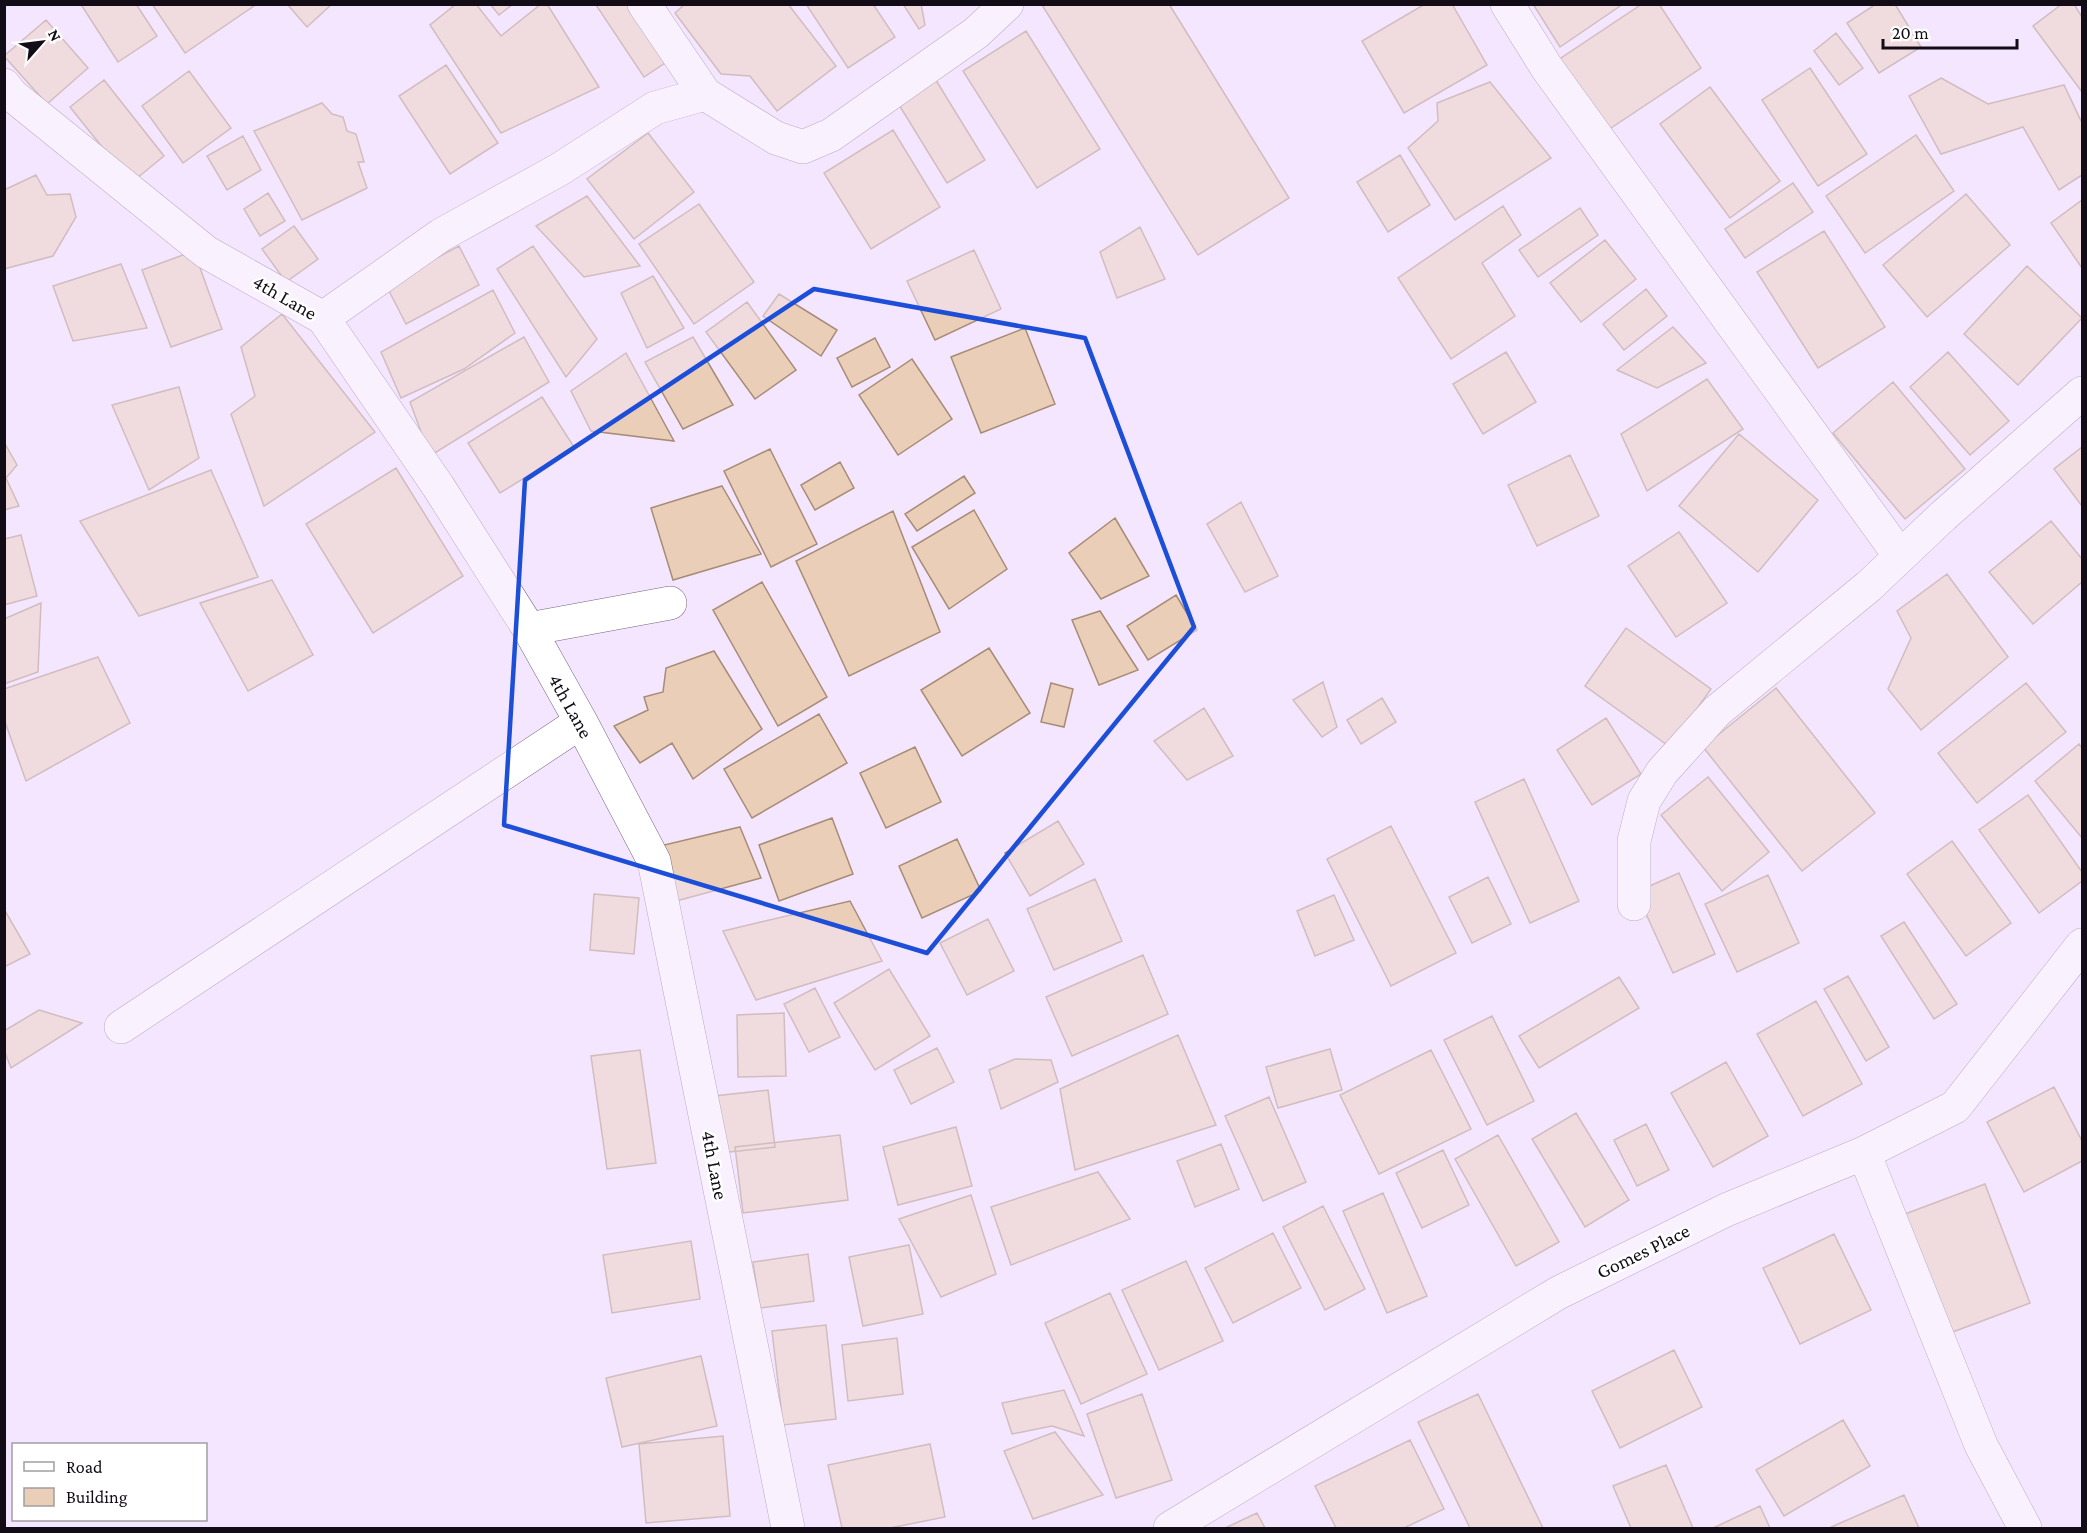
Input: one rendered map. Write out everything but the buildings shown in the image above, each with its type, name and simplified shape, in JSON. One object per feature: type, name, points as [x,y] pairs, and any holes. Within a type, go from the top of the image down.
[{"type":"street","points":[[644,4],[705,94],[776,138],[803,147],[831,135],[976,33],[1007,4]]},
{"type":"street","points":[[1507,4],[1547,68],[1900,556]]},
{"type":"street","points":[[322,318],[441,235],[560,169],[655,108],[705,94]]},
{"type":"street","name":"4th Lane","points":[[7,98],[206,252],[322,318],[438,486],[529,629],[581,722],[654,861],[788,1528]]},
{"type":"street","points":[[1634,904],[1634,841],[1644,801],[1662,772],[1717,711],[1869,586],[2082,393]]},
{"type":"street","points":[[529,629],[670,603]]},
{"type":"street","points":[[121,1027],[581,722]]},
{"type":"street","name":"Gomes Place","points":[[1170,1528],[1558,1293],[1726,1210],[1864,1153],[1954,1107],[2082,945]]},
{"type":"street","points":[[1864,1153],[1981,1445],[2025,1528]]},
{"type":"highlighted area","points":[[814,289],[1085,338],[1194,627],[927,953],[504,825],[525,480]]}]
